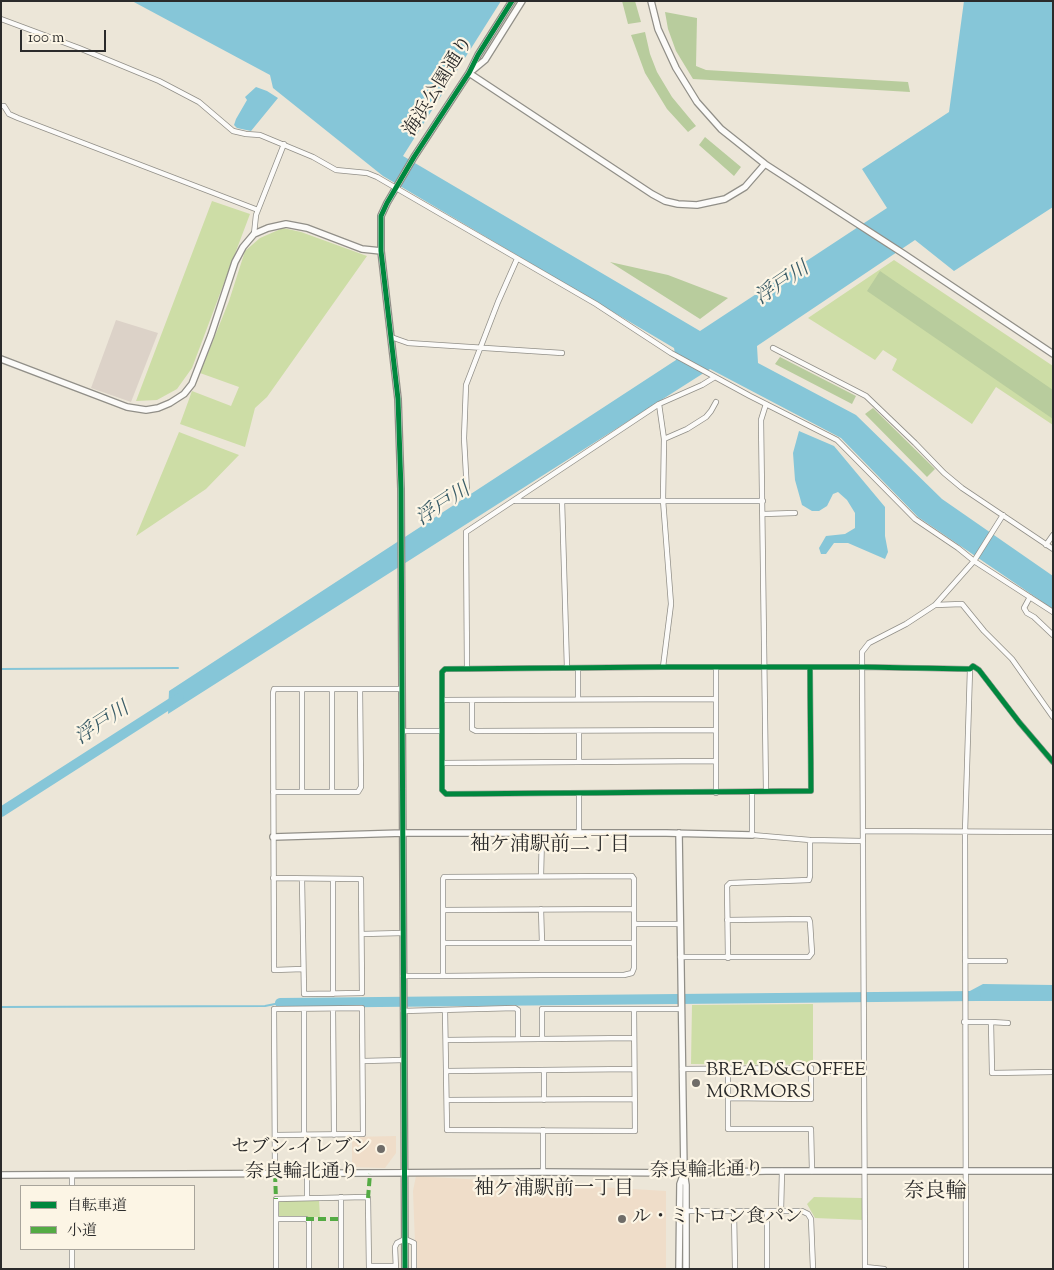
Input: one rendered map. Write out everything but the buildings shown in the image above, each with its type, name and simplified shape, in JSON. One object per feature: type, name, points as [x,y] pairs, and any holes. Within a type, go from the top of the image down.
[{"type":"street","name":"海浜公園通り","points":[[406,1269],[400,432],[381,251],[381,216],[414,157],[469,73],[478,55],[512,1]]},
{"type":"street","name":"海浜公園通り","points":[[469,73],[485,60],[522,1]]},
{"type":"street","points":[[651,1],[658,29],[676,68],[697,102],[721,129],[765,164],[1053,354]]},
{"type":"street","points":[[1,19],[159,81],[200,102],[234,131],[260,135],[284,144],[336,170],[367,173],[377,177],[596,304],[675,355],[841,442],[915,519],[974,561],[1053,612]]},
{"type":"street","points":[[469,73],[665,201],[697,205],[725,200],[746,187],[765,164]]},
{"type":"street","points":[[1,106],[4,106],[9,114],[18,118],[258,210]]},
{"type":"street","points":[[254,234],[258,210],[284,144]]},
{"type":"street","points":[[1,359],[127,407],[146,410],[158,408],[184,394],[192,384],[211,335],[235,262],[243,247],[254,234],[268,228],[286,224],[307,228],[362,249],[381,251]]},
{"type":"street","points":[[467,492],[464,438],[466,385],[517,259]]},
{"type":"street","points":[[390,337],[408,343],[562,352]]},
{"type":"street","points":[[773,348],[866,396],[915,442],[944,473],[962,488],[1053,549]]},
{"type":"street","points":[[467,669],[466,532],[659,404],[702,385],[715,377]]},
{"type":"street","points":[[664,439],[687,429],[706,417],[716,402]]},
{"type":"street","points":[[659,404],[664,439],[664,500],[671,604],[663,667]]},
{"type":"street","points":[[766,404],[761,420],[766,791]]},
{"type":"street","points":[[514,501],[763,501]]},
{"type":"street","points":[[562,501],[567,668]]},
{"type":"street","points":[[763,514],[795,513]]},
{"type":"street","points":[[884,1269],[865,1268],[862,652],[869,644],[906,624],[935,604],[974,561],[1003,515]]},
{"type":"street","points":[[1046,545],[1053,535]]},
{"type":"street","points":[[1030,597],[1024,608],[1027,613],[1053,634]]},
{"type":"street","points":[[935,604],[962,604],[984,631],[1012,659],[1053,717]]},
{"type":"street","points":[[810,667],[810,791],[446,794],[442,790],[442,672],[445,669],[663,667],[765,668],[810,667],[862,667],[970,669],[973,666],[980,670],[1025,730],[1053,762]]},
{"type":"street","points":[[716,667],[716,793]]},
{"type":"street","points":[[578,668],[578,699]]},
{"type":"street","points":[[966,1269],[965,832],[970,669]]},
{"type":"street","points":[[303,969],[274,970],[272,837],[274,689],[402,689]]},
{"type":"street","points":[[302,689],[302,792]]},
{"type":"street","points":[[332,689],[332,792]]},
{"type":"street","points":[[273,792],[358,792],[361,787],[360,689]]},
{"type":"street","points":[[442,700],[716,699]]},
{"type":"street","points":[[472,700],[472,729],[476,731],[716,730]]},
{"type":"street","points":[[403,730],[442,731]]},
{"type":"street","points":[[579,731],[579,762]]},
{"type":"street","points":[[442,763],[716,761]]},
{"type":"street","points":[[752,792],[752,835]]},
{"type":"street","points":[[579,793],[579,834]]},
{"type":"street","points":[[863,831],[1053,832]]},
{"type":"street","points":[[272,837],[403,833],[679,833],[863,841]]},
{"type":"street","points":[[679,833],[684,1173],[687,1211],[686,1269]]},
{"type":"street","points":[[541,876],[542,834]]},
{"type":"street","points":[[728,958],[727,886],[730,883],[808,880],[810,876],[810,840]]},
{"type":"street","points":[[403,976],[443,976],[624,975],[632,973],[634,968],[634,879],[632,876],[444,877],[442,879],[443,976]]},
{"type":"street","points":[[273,878],[361,880],[362,993],[304,994],[302,879]]},
{"type":"street","points":[[332,879],[333,994]]},
{"type":"street","points":[[541,909],[542,943]]},
{"type":"street","points":[[443,910],[634,909]]},
{"type":"street","points":[[680,957],[809,957],[812,953],[809,919],[728,920]]},
{"type":"street","points":[[634,924],[680,924]]},
{"type":"street","points":[[362,934],[403,933]]},
{"type":"street","points":[[443,942],[634,943]]},
{"type":"street","points":[[965,961],[1005,961]]},
{"type":"street","points":[[275,1135],[363,1134],[362,1008],[274,1010],[275,1135],[276,1174]]},
{"type":"street","points":[[403,1009],[515,1008],[518,1010],[518,1038]]},
{"type":"street","points":[[304,1009],[304,1134]]},
{"type":"street","points":[[333,1009],[334,1135]]},
{"type":"street","points":[[542,1039],[542,1009],[681,1009]]},
{"type":"street","points":[[445,1010],[447,1130],[635,1131],[634,1009]]},
{"type":"street","points":[[964,1022],[1008,1023]]},
{"type":"street","points":[[991,1022],[992,1073],[1053,1072]]},
{"type":"street","points":[[446,1040],[634,1038]]},
{"type":"street","points":[[363,1061],[404,1060]]},
{"type":"street","points":[[682,1070],[811,1068],[811,1099],[728,1098]]},
{"type":"street","points":[[447,1071],[634,1069]]},
{"type":"street","points":[[728,1069],[728,1129],[811,1129],[812,1171]]},
{"type":"street","points":[[828,1071],[864,1069]]},
{"type":"street","points":[[544,1070],[544,1100]]},
{"type":"street","points":[[447,1100],[634,1100]]},
{"type":"street","points":[[543,1130],[543,1172]]},
{"type":"street","points":[[782,1171],[782,1211]]},
{"type":"street","name":"奈良輪北通り","points":[[1,1175],[1053,1171]]},
{"type":"street","points":[[679,1269],[680,1184],[684,1173]]},
{"type":"street","points":[[307,1174],[307,1197]]},
{"type":"street","points":[[72,1176],[72,1185]]},
{"type":"street","points":[[276,1269],[276,1199],[341,1197],[368,1198],[369,1267],[396,1267],[395,1247],[397,1243],[405,1238],[414,1243],[414,1269]]},
{"type":"street","points":[[341,1197],[341,1269]]},
{"type":"street","points":[[687,1211],[802,1210],[811,1219],[813,1269]]},
{"type":"street","points":[[767,1211],[767,1269]]},
{"type":"street","points":[[734,1212],[735,1269]]},
{"type":"street","points":[[276,1220],[306,1219],[308,1221],[309,1269]]},
{"type":"street","points":[[72,1250],[72,1269]]},
{"type":"shaded area","points":[[116,320],[158,333],[131,402],[91,388]]},
{"type":"shaded area","points":[[396,1136],[396,1153],[385,1168],[352,1167],[352,1137]]},
{"type":"shaded area","points":[[416,1176],[666,1191],[666,1269],[416,1269],[413,1191]]},
{"type":"green space","points":[[622,1],[635,1],[641,22],[628,24]]},
{"type":"green space","points":[[665,12],[697,18],[696,66],[706,70],[908,82],[910,92],[693,79],[676,51],[668,29]]},
{"type":"green space","points":[[645,32],[650,54],[657,72],[672,97],[696,126],[688,132],[667,109],[645,73],[631,35]]},
{"type":"green space","points":[[705,137],[741,167],[734,176],[699,145]]},
{"type":"green space","points":[[212,201],[250,214],[192,368],[177,389],[157,400],[136,401]]},
{"type":"green space","points":[[283,228],[301,232],[367,256],[267,397],[255,408],[245,447],[180,424],[192,391],[231,406],[239,387],[200,373],[229,301],[245,251],[260,238]]},
{"type":"green space","points":[[894,260],[1053,366],[1053,425],[996,387],[972,424],[892,370],[897,359],[883,350],[875,360],[808,318]]},
{"type":"green space","points":[[610,262],[668,275],[728,298],[700,319]]},
{"type":"green space","points":[[880,271],[1053,390],[1053,419],[867,291]]},
{"type":"green space","points":[[780,357],[856,396],[852,404],[775,364]]},
{"type":"green space","points":[[873,408],[935,469],[927,477],[865,414]]},
{"type":"green space","points":[[179,432],[239,455],[206,489],[136,536]]},
{"type":"green space","points":[[813,1004],[813,1065],[691,1064],[692,1005]]},
{"type":"green space","points":[[814,1197],[862,1198],[863,1220],[815,1218],[807,1204]]},
{"type":"green space","points":[[280,1200],[319,1200],[320,1217],[280,1217],[278,1215],[277,1202]]},
{"type":"water","points":[[132,1],[501,1],[403,156],[700,331],[887,208],[862,169],[949,112],[964,1],[1053,1],[1053,207],[954,271],[915,240],[757,346],[758,363],[856,415],[942,499],[1053,576],[1053,609],[918,517],[841,438],[710,369],[168,714],[169,691],[676,360],[674,348],[383,176],[273,88],[270,75]]},
{"type":"water","points":[[256,87],[278,98],[251,131],[237,128],[234,125],[247,100],[245,97]]},
{"type":"water","points":[[799,431],[834,446],[885,507],[885,536],[888,552],[885,559],[848,543],[834,543],[826,554],[821,554],[819,548],[826,536],[845,534],[855,528],[855,513],[847,500],[838,492],[833,494],[827,506],[819,511],[812,511],[802,505],[795,480],[793,453]]},
{"type":"water","points":[[983,984],[1053,985],[1053,1001],[969,1001],[968,992]]},
{"type":"waterway","points":[[1,669],[178,668]]},
{"type":"waterway","name":"浮戸川","points":[[1,812],[179,698]]},
{"type":"waterway","points":[[280,1003],[976,996]]},
{"type":"waterway","points":[[1,1007],[265,1006],[280,1003]]},
{"type":"marked path","points":[[275,1174],[276,1199]]},
{"type":"marked path","points":[[368,1198],[370,1174]]},
{"type":"marked path","points":[[306,1219],[341,1219]]},
{"type":"cycle path","points":[[405,1269],[401,489],[398,399],[381,251],[381,216],[414,157],[469,73],[478,55],[512,1]]},
{"type":"cycle path","points":[[810,667],[811,791],[446,794],[442,790],[442,672],[445,669],[663,667],[862,667],[970,669],[973,666],[979,670],[1053,762]]},
{"type":"place","name":"BREAD&COFFEE MORMORS","points":[[696,1083]]},
{"type":"place","name":"セブン-イレブン","points":[[381,1149]]},
{"type":"place","name":"ル・ミトロン食パン","points":[[622,1219]]},
{"type":"district","name":"袖ケ浦駅前二丁目","points":[[550,847]]},
{"type":"district","name":"袖ケ浦駅前一丁目","points":[[554,1191]]},
{"type":"district","name":"奈良輪","points":[[935,1193]]}]
